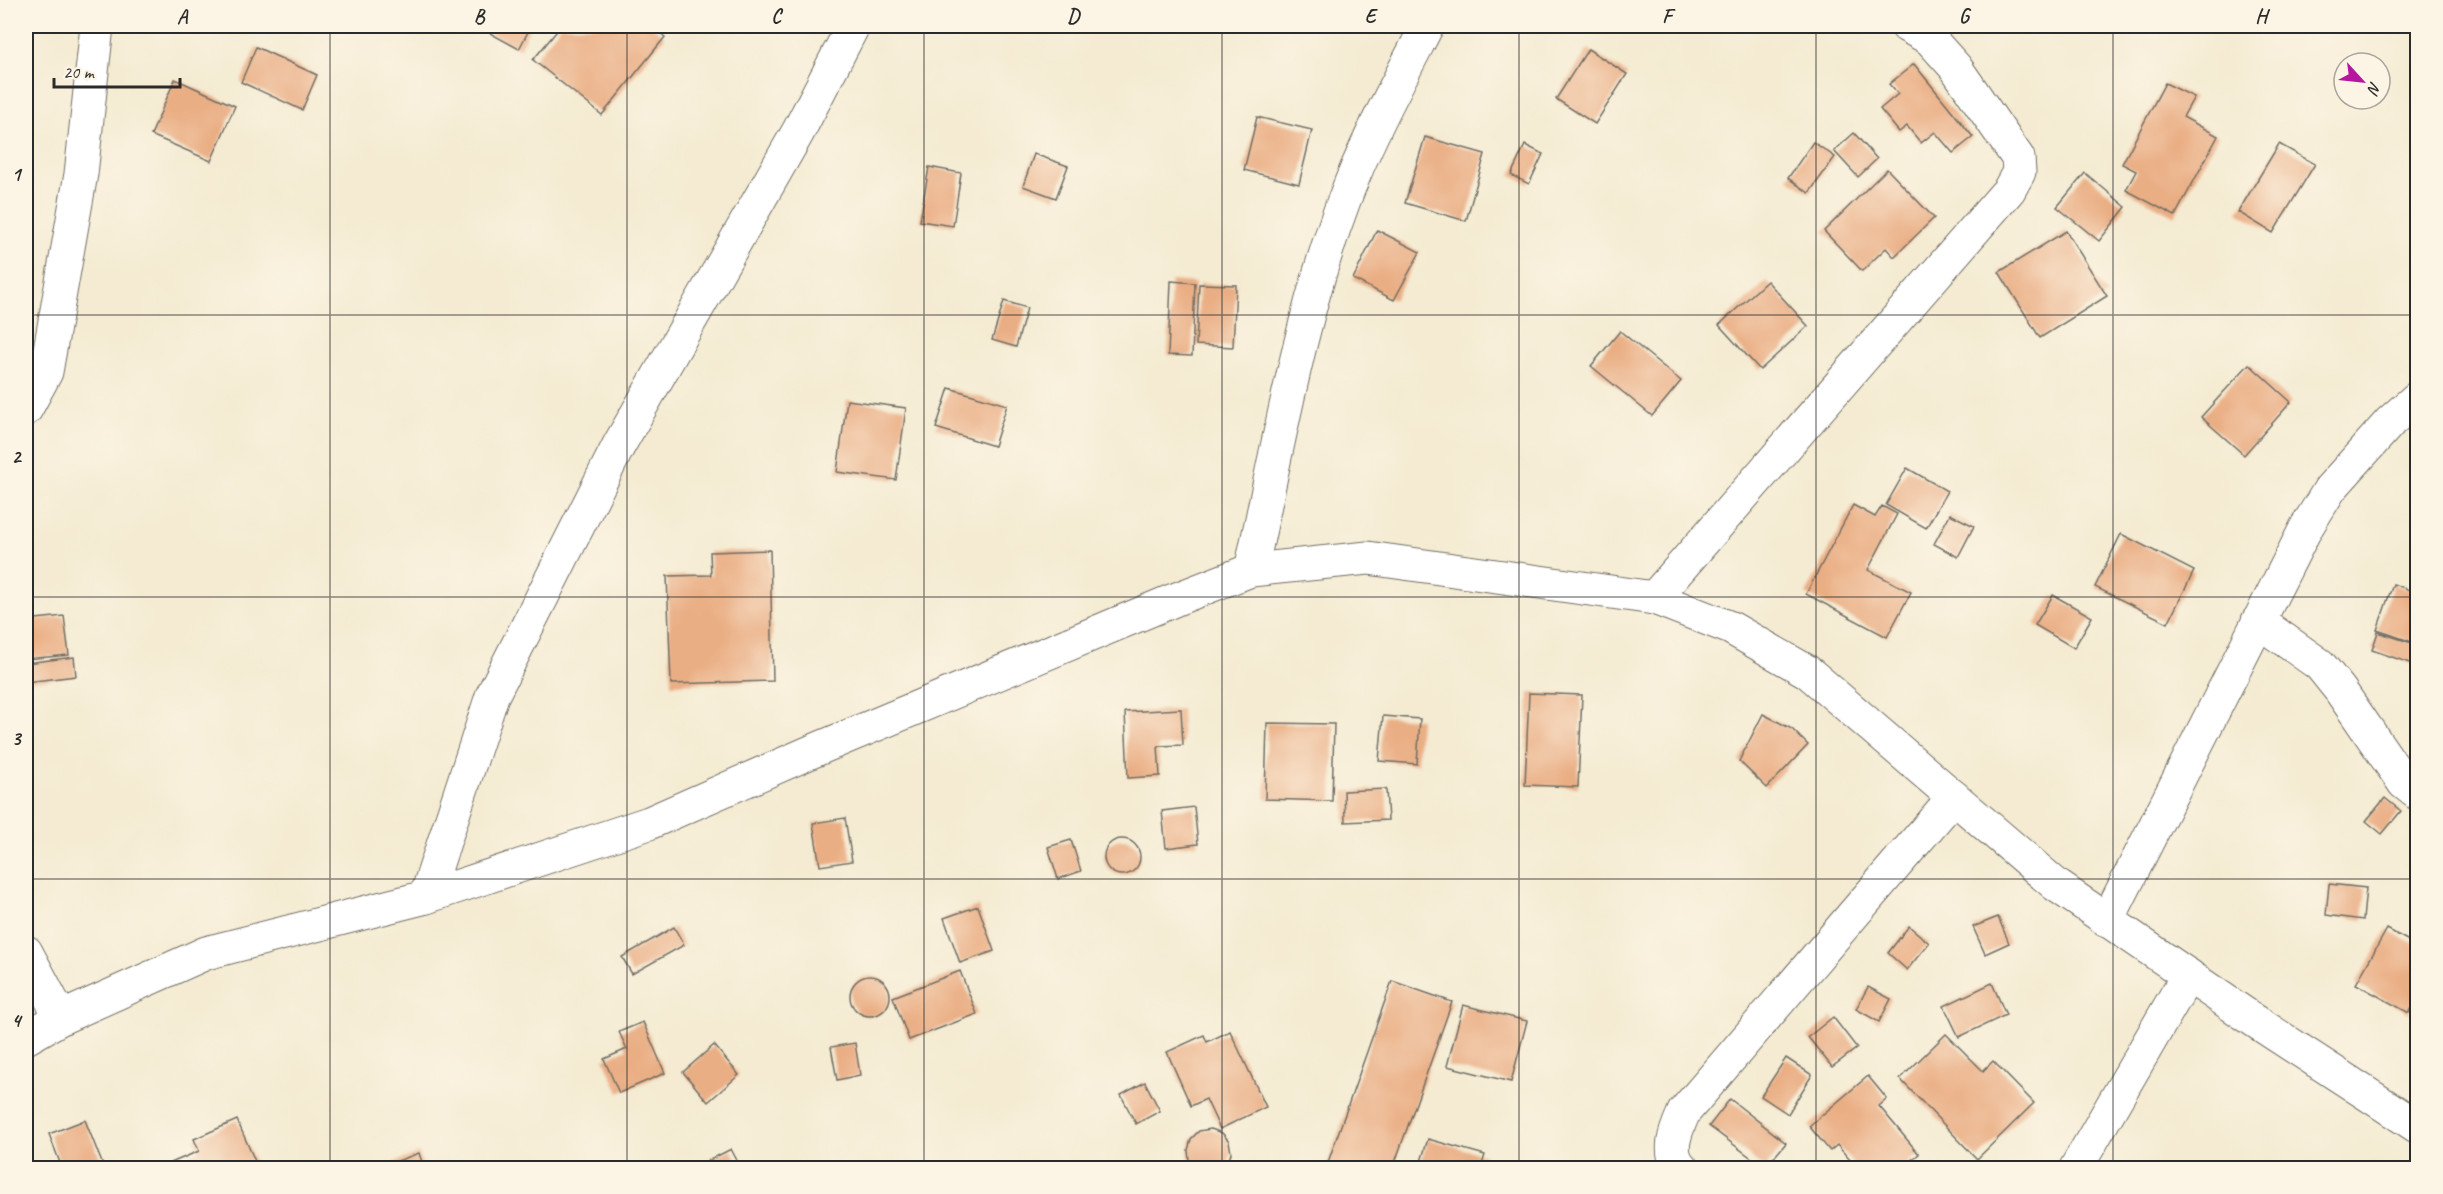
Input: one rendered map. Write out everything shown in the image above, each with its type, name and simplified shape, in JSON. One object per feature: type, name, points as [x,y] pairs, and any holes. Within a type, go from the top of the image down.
[{"type":"street","points":[[26,409],[46,372],[81,174],[97,26]]},
{"type":"street","points":[[426,897],[492,696],[619,445],[798,132],[853,26]]},
{"type":"street","points":[[1251,570],[1305,321],[1339,214],[1375,124],[1427,26]]},
{"type":"street","points":[[1654,598],[2010,190],[2019,172],[2018,158],[1956,68],[1930,39],[1907,26]]},
{"type":"street","points":[[2107,921],[2306,528],[2330,489],[2391,421],[2418,397]]},
{"type":"street","points":[[26,1038],[61,1018],[206,953],[426,897],[649,822],[1251,570],[1368,558],[1654,598],[1731,628],[1808,672],[2056,885],[2418,1126]]},
{"type":"street","points":[[2258,621],[2320,665],[2404,783],[2418,794]]},
{"type":"street","points":[[1682,1168],[1678,1165],[1673,1139],[1684,1112],[1954,797]]},
{"type":"street","points":[[26,952],[61,1018]]},
{"type":"street","points":[[2076,1168],[2188,975]]},
{"type":"building","points":[[492,26],[531,26],[519,49],[488,32]]},
{"type":"building","points":[[561,26],[652,26],[665,37],[602,115],[533,60]]},
{"type":"building","points":[[256,47],[317,75],[302,110],[241,82]]},
{"type":"building","points":[[1588,49],[1627,74],[1595,124],[1556,99]]},
{"type":"building","points":[[1914,64],[1973,137],[1953,153],[1935,132],[1921,143],[1907,126],[1899,132],[1880,109],[1898,94],[1889,84]]},
{"type":"building","points":[[175,79],[235,106],[211,161],[151,135]]},
{"type":"building","points":[[2165,83],[2194,97],[2183,117],[2218,136],[2175,216],[2126,190],[2136,171],[2122,164]]},
{"type":"building","points":[[1257,117],[1312,130],[1299,184],[1244,170]]},
{"type":"building","points":[[1854,133],[1877,159],[1858,177],[1834,151]]},
{"type":"building","points":[[1425,137],[1485,154],[1466,221],[1405,203]]},
{"type":"building","points":[[1813,142],[1835,157],[1809,193],[1788,178]]},
{"type":"building","points":[[2279,144],[2315,164],[2273,233],[2238,212]]},
{"type":"building","points":[[1525,145],[1543,154],[1529,184],[1511,175]]},
{"type":"building","points":[[1034,154],[1068,166],[1056,198],[1023,186]]},
{"type":"building","points":[[929,167],[961,173],[953,226],[920,221]]},
{"type":"building","points":[[1887,169],[1934,218],[1894,257],[1886,248],[1862,271],[1824,231]]},
{"type":"building","points":[[2085,173],[2126,207],[2099,241],[2057,207]]},
{"type":"building","points":[[1377,230],[1420,252],[1394,300],[1353,279]]},
{"type":"building","points":[[2066,231],[2107,296],[2040,338],[1999,272]]},
{"type":"building","points":[[1171,281],[1195,283],[1192,356],[1168,355]]},
{"type":"building","points":[[1767,281],[1808,326],[1760,370],[1719,325]]},
{"type":"building","points":[[1199,284],[1236,285],[1233,347],[1196,345]]},
{"type":"building","points":[[1004,301],[1027,308],[1016,347],[992,340]]},
{"type":"building","points":[[1620,331],[1681,381],[1652,416],[1591,366]]},
{"type":"building","points":[[2249,364],[2291,402],[2244,455],[2201,417]]},
{"type":"building","points":[[949,388],[1007,405],[994,446],[936,428]]},
{"type":"building","points":[[847,400],[906,408],[896,480],[837,472]]},
{"type":"building","points":[[1907,468],[1947,491],[1926,528],[1886,505]]},
{"type":"building","points":[[1853,505],[1875,517],[1882,506],[1897,514],[1868,570],[1911,592],[1887,637],[1806,594]]},
{"type":"building","points":[[1950,514],[1974,526],[1958,557],[1934,544]]},
{"type":"building","points":[[2121,534],[2194,571],[2168,623],[2095,587]]},
{"type":"building","points":[[770,550],[773,681],[671,684],[667,576],[711,575],[710,552]]},
{"type":"building","points":[[2393,584],[2418,593],[2418,644],[2377,630]]},
{"type":"building","points":[[2053,595],[2092,617],[2074,648],[2035,625]]},
{"type":"building","points":[[64,616],[69,655],[26,659],[26,620]]},
{"type":"building","points":[[2378,632],[2418,645],[2418,666],[2372,650]]},
{"type":"building","points":[[74,657],[76,676],[26,682],[26,663]]},
{"type":"building","points":[[1529,693],[1582,695],[1578,787],[1525,785]]},
{"type":"building","points":[[1181,709],[1183,745],[1158,746],[1160,776],[1128,778],[1125,712]]},
{"type":"building","points":[[1763,714],[1792,729],[1808,745],[1767,788],[1739,761]]},
{"type":"building","points":[[1383,716],[1420,719],[1417,764],[1379,761]]},
{"type":"building","points":[[1267,723],[1334,724],[1332,801],[1265,799]]},
{"type":"building","points":[[1386,789],[1388,820],[1345,822],[1344,791]]},
{"type":"building","points":[[2385,798],[2401,811],[2382,834],[2366,821]]},
{"type":"building","points":[[1194,807],[1198,844],[1166,848],[1162,811]]},
{"type":"building","points":[[845,818],[852,861],[820,866],[813,823]]},
{"type":"building","points":[[1122,839],[1135,844],[1140,857],[1135,870],[1122,875],[1109,870],[1104,857],[1109,844]]},
{"type":"building","points":[[1071,840],[1081,871],[1058,879],[1048,847]]},
{"type":"building","points":[[2329,884],[2366,888],[2363,920],[2326,915]]},
{"type":"building","points":[[978,906],[994,951],[960,963],[944,918]]},
{"type":"building","points":[[1998,917],[2009,943],[1985,954],[1973,927]]},
{"type":"building","points":[[1909,926],[1929,943],[1907,970],[1888,953]]},
{"type":"building","points":[[674,927],[684,945],[632,974],[622,957]]},
{"type":"building","points":[[2387,929],[2418,946],[2418,999],[2409,1013],[2356,984]]},
{"type":"building","points":[[960,971],[977,1014],[909,1040],[893,997]]},
{"type":"building","points":[[870,976],[878,977],[884,982],[889,988],[889,1004],[884,1010],[878,1015],[870,1016],[862,1015],[856,1010],[851,1004],[850,996],[851,988],[856,982],[862,977]]},
{"type":"building","points":[[1392,981],[1452,1002],[1393,1168],[1338,1168],[1327,1165]]},
{"type":"building","points":[[1992,983],[2006,1015],[1959,1037],[1944,1006]]},
{"type":"building","points":[[1868,987],[1891,999],[1879,1022],[1856,1009]]},
{"type":"building","points":[[1463,1005],[1527,1021],[1511,1082],[1447,1066]]},
{"type":"building","points":[[1833,1017],[1857,1048],[1832,1067],[1808,1037]]},
{"type":"building","points":[[643,1022],[665,1073],[619,1093],[604,1059],[627,1049],[619,1032]]},
{"type":"building","points":[[1230,1031],[1266,1107],[1220,1129],[1206,1099],[1191,1106],[1167,1052],[1204,1035],[1207,1042]]},
{"type":"building","points":[[1946,1034],[1983,1071],[1993,1061],[2034,1103],[1977,1159],[1900,1079]]},
{"type":"building","points":[[855,1043],[860,1075],[837,1080],[831,1047]]},
{"type":"building","points":[[714,1045],[739,1075],[708,1102],[683,1072]]},
{"type":"building","points":[[1786,1058],[1812,1075],[1788,1114],[1761,1096]]},
{"type":"building","points":[[1868,1076],[1887,1099],[1879,1106],[1919,1154],[1901,1168],[1857,1168],[1837,1145],[1830,1151],[1809,1126]]},
{"type":"building","points":[[1145,1082],[1160,1111],[1136,1124],[1121,1095]]},
{"type":"building","points":[[1730,1099],[1786,1143],[1765,1168],[1709,1126]]},
{"type":"building","points":[[85,1120],[104,1168],[62,1168],[49,1134]]},
{"type":"building","points":[[237,1120],[258,1168],[159,1168],[199,1151],[194,1139]]},
{"type":"building","points":[[1211,1129],[1222,1133],[1229,1141],[1231,1153],[1228,1164],[1222,1168],[1196,1168],[1189,1161],[1188,1150],[1191,1139],[1199,1131]]},
{"type":"building","points":[[1428,1139],[1485,1155],[1481,1168],[1419,1168]]},
{"type":"building","points":[[731,1149],[741,1168],[694,1168]]},
{"type":"building","points":[[419,1153],[424,1168],[379,1168]]}]
